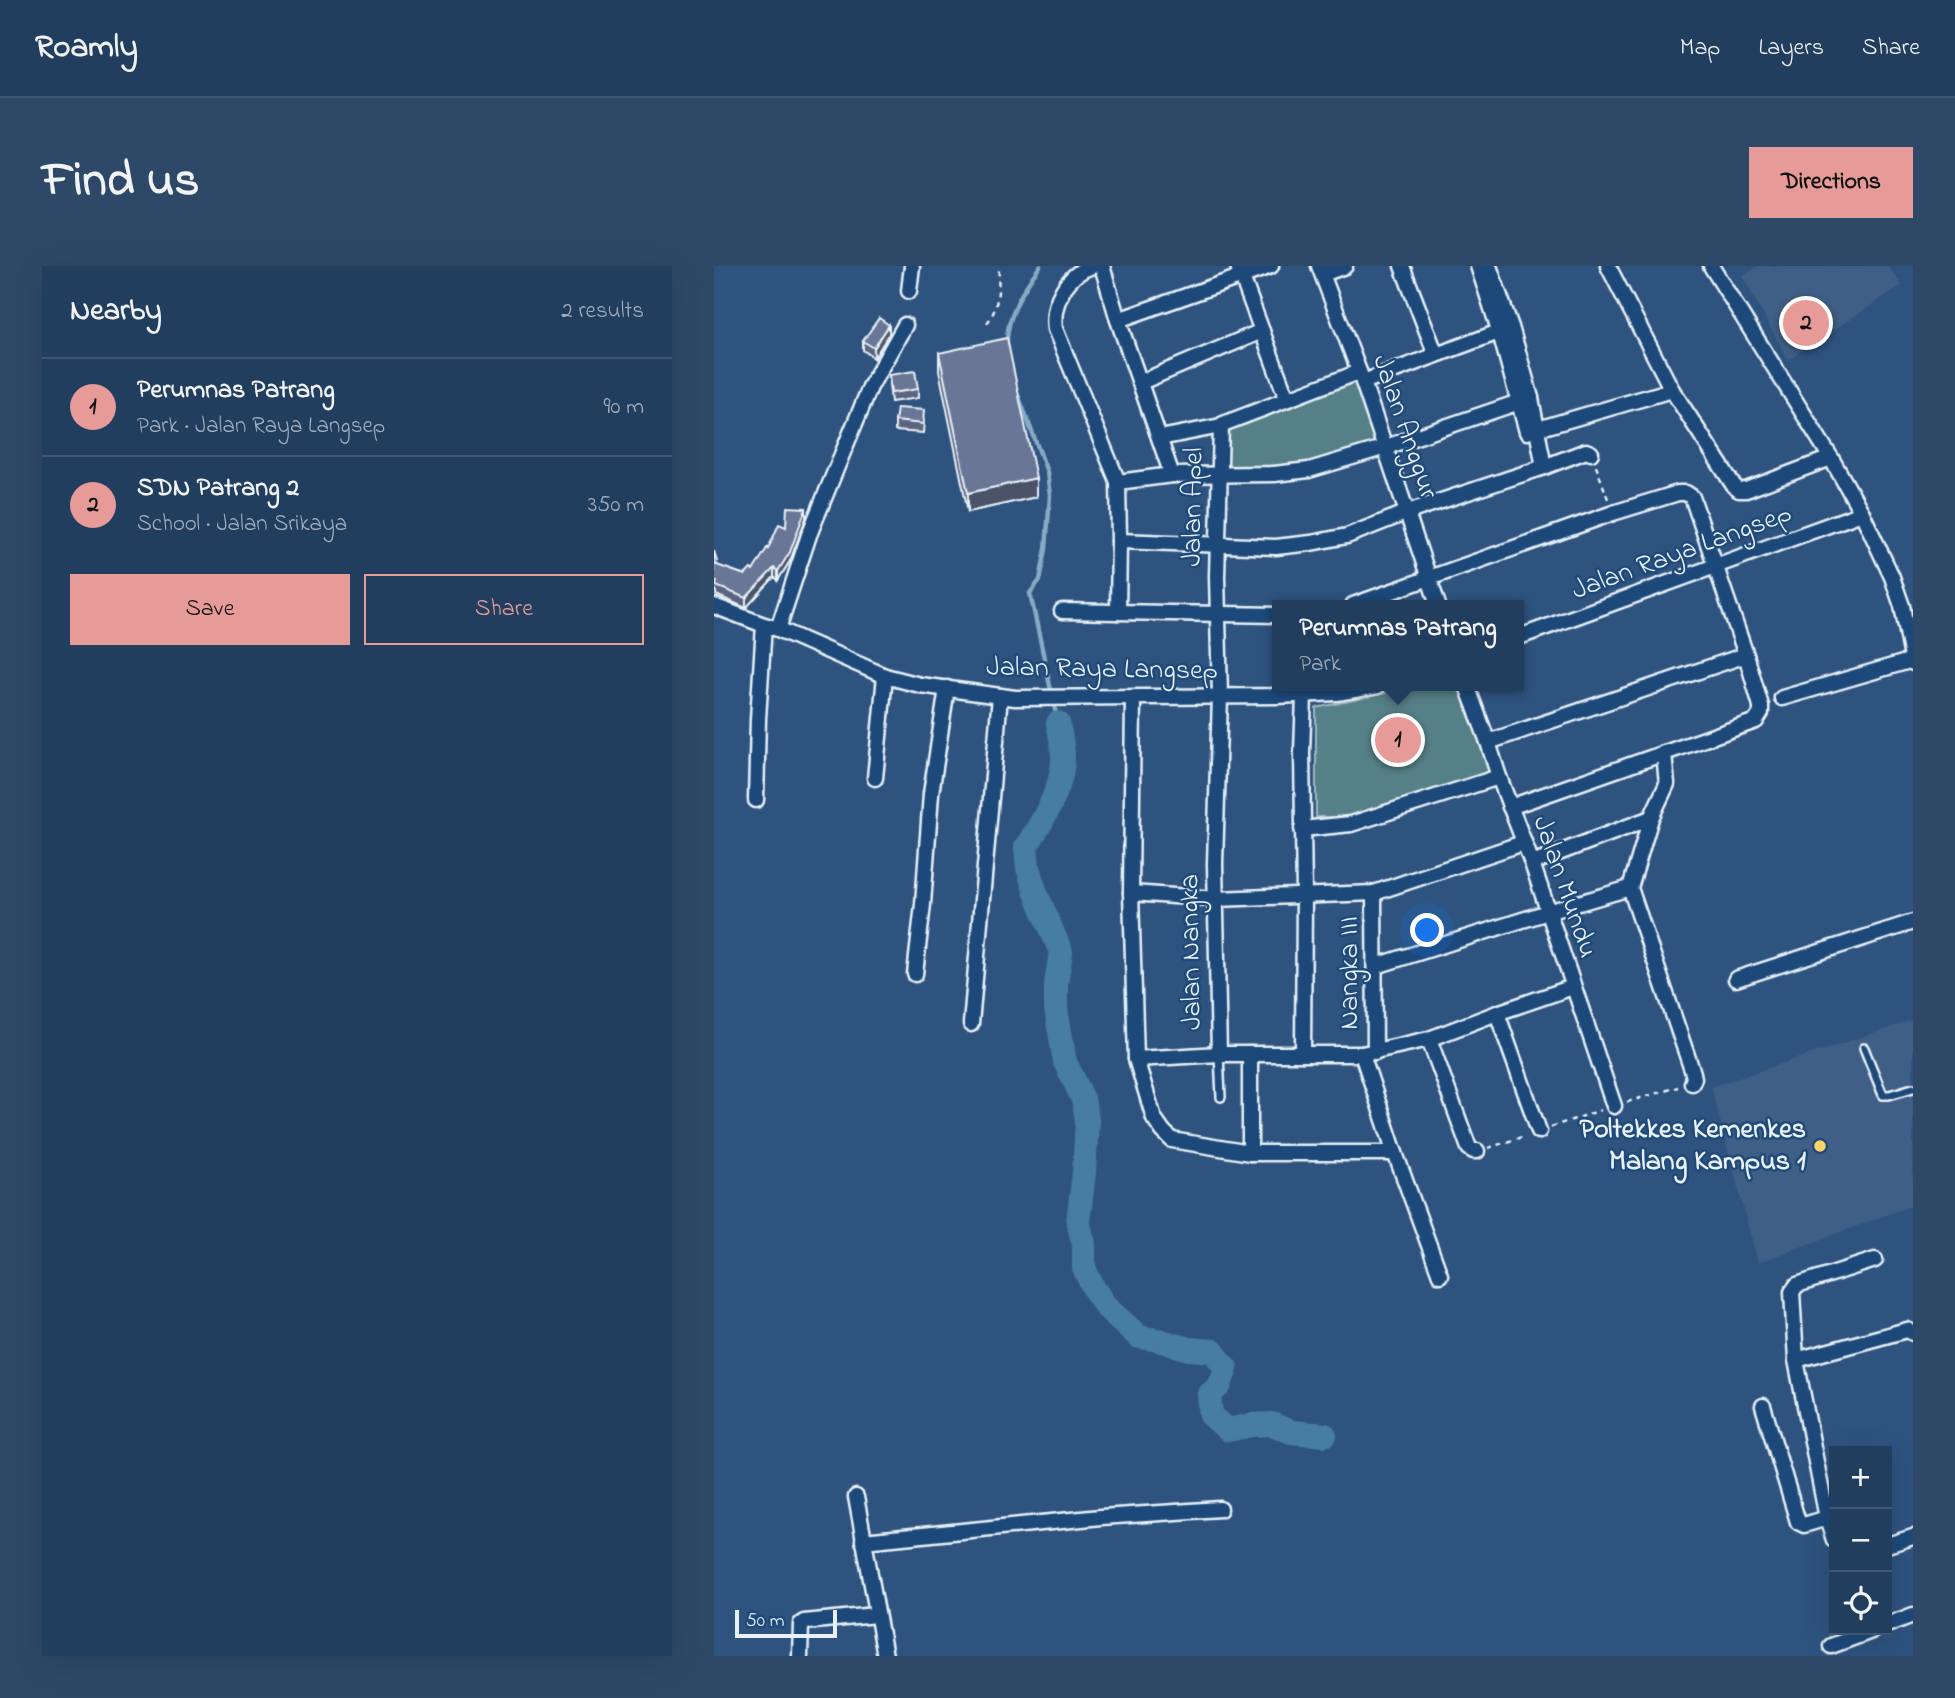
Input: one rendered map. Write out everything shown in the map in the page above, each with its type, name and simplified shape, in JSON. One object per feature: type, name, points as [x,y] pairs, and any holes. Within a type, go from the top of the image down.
[{"type":"street","points":[[909,291],[912,266]]},
{"type":"street","points":[[1118,612],[1118,482],[1053,319],[1058,300],[1069,283],[1077,273],[1092,266],[1118,320],[1172,475]]},
{"type":"street","points":[[1118,320],[1240,271],[1271,266]]},
{"type":"street","points":[[1321,270],[1345,266]]},
{"type":"street","points":[[1402,266],[1436,355]]},
{"type":"street","points":[[1478,266],[1505,330]]},
{"type":"street","points":[[1489,266],[1525,400],[1538,430],[1544,467]]},
{"type":"street","points":[[1608,266],[1672,390],[1734,486],[1746,490],[1831,458]]},
{"type":"street","points":[[1711,266],[1831,458],[1862,513],[1892,577],[1902,606],[1913,661],[1782,698]]},
{"type":"street","name":"Jalan Anggur","points":[[1321,270],[1386,447],[1436,600]]},
{"type":"street","points":[[1240,271],[1287,399]]},
{"type":"street","points":[[755,800],[758,719],[771,627],[870,387],[905,325]]},
{"type":"street","name":"Jalan Apel","points":[[1220,696],[1218,545],[1221,426],[1287,399],[1436,355],[1505,330]]},
{"type":"street","points":[[1141,382],[1262,331]]},
{"type":"street","points":[[1538,430],[1672,390]]},
{"type":"street","points":[[1118,482],[1172,475],[1273,474],[1309,470],[1525,400]]},
{"type":"street","points":[[1160,438],[1221,426]]},
{"type":"street","points":[[1119,541],[1276,547],[1311,543],[1346,536],[1586,451],[1591,453]]},
{"type":"street","points":[[1368,600],[1612,513],[1678,494],[1686,493],[1692,497],[1746,655],[1761,713],[1756,721],[1510,807]]},
{"type":"street","name":"Jalan Raya Langsep","points":[[1524,635],[1862,513]]},
{"type":"street","name":"Jalan Raya Langsep","points":[[714,606],[771,627],[885,676],[920,685],[1000,696],[1133,698],[1304,695],[1349,691]]},
{"type":"street","points":[[1062,611],[1272,615]]},
{"type":"street","points":[[1488,742],[1746,655]]},
{"type":"street","points":[[875,778],[885,676]]},
{"type":"street","points":[[915,974],[931,794],[947,688]]},
{"type":"street","name":"Jalan Mundu","points":[[1469,691],[1614,1105]]},
{"type":"street","points":[[1303,1054],[1304,695]]},
{"type":"street","points":[[971,1024],[1000,696]]},
{"type":"street","name":"Jalan Nangka","points":[[1220,696],[1215,864],[1219,1054],[1368,1053],[1429,1039],[1573,987]]},
{"type":"street","points":[[1133,698],[1131,893],[1136,1059],[1154,1118],[1172,1140],[1250,1153],[1395,1153]]},
{"type":"street","points":[[1664,753],[1667,781],[1651,818],[1630,888],[1693,1073],[1692,1083]]},
{"type":"street","points":[[1302,829],[1351,824],[1499,777]]},
{"type":"street","points":[[1531,863],[1651,818]]},
{"type":"street","points":[[1131,893],[1217,899],[1374,893],[1523,843]]},
{"type":"street","points":[[1376,966],[1630,888]]},
{"type":"street","name":"Nangka III","points":[[1374,893],[1376,966],[1368,1053],[1395,1153],[1440,1275]]},
{"type":"street","points":[[1736,979],[1913,922]]},
{"type":"street","points":[[1497,1013],[1539,1131]]},
{"type":"street","points":[[1429,1039],[1469,1148],[1477,1151]]},
{"type":"street","points":[[1136,1059],[1219,1054]]},
{"type":"street","points":[[1250,1054],[1250,1153]]},
{"type":"street","points":[[1829,1524],[1796,1360],[1792,1293],[1797,1284],[1875,1260]]},
{"type":"street","points":[[1796,1360],[1907,1330],[1913,1333]]},
{"type":"street","points":[[1763,1406],[1798,1522],[1804,1525],[1827,1518]]},
{"type":"street","points":[[856,1497],[885,1656]]},
{"type":"street","points":[[863,1541],[1101,1517],[1220,1509]]},
{"type":"street","points":[[1892,1544],[1913,1538]]},
{"type":"street","points":[[800,1656],[801,1624],[876,1615]]},
{"type":"street","points":[[1892,1623],[1913,1615]]},
{"type":"street","points":[[1831,1646],[1861,1635]]},
{"type":"lane","points":[[1864,1048],[1884,1095],[1913,1088]]},
{"type":"lane","points":[[1219,1054],[1221,1097]]},
{"type":"path","points":[[987,323],[996,305],[999,266]]},
{"type":"path","points":[[1591,453],[1612,513]]},
{"type":"path","points":[[1614,1105],[1692,1083]]},
{"type":"shaded area","points":[[1759,266],[1887,266],[1902,285],[1788,360],[1742,276]]},
{"type":"shaded area","name":"Poltekkes Kemenkes Malang Kampus 1","points":[[1913,1020],[1913,1205],[1758,1263],[1711,1087]]},
{"type":"green space","points":[[1358,372],[1384,447],[1307,469],[1220,474],[1222,425]]},
{"type":"green space","points":[[1396,691],[1462,691],[1491,772],[1363,817],[1316,817],[1316,708]]},
{"type":"building","points":[[879,318],[889,325],[874,348],[863,341]]},
{"type":"building","points":[[1007,338],[1036,478],[968,493],[939,353]]},
{"type":"building","points":[[915,371],[918,389],[891,393],[889,375]]},
{"type":"building","points":[[897,408],[924,410],[923,424],[895,421]]},
{"type":"building","points":[[787,507],[806,508],[790,552],[778,571],[774,568],[746,598],[716,586],[714,564],[745,575],[751,569],[753,571],[768,549],[779,524],[786,527]]},
{"type":"waterway","points":[[1007,344],[1013,313],[1022,293],[1040,266]]},
{"type":"waterway","points":[[1019,397],[1047,472],[1050,495],[1046,549],[1040,580],[1030,593],[1058,723]]},
{"type":"waterway","points":[[1058,723],[1063,752],[1060,779],[1045,815],[1026,847],[1028,868],[1036,893],[1061,952],[1056,984],[1056,1009],[1065,1062],[1083,1099],[1087,1120],[1078,1222],[1084,1244],[1084,1268],[1106,1307],[1139,1337],[1189,1349],[1213,1351],[1226,1368],[1220,1385],[1209,1395],[1211,1415],[1228,1430],[1272,1424],[1291,1432],[1325,1435]]},
{"type":"place","name":"SDN Patrang 2","points":[[1806,323]]},
{"type":"place","name":"Perumnas Patrang","points":[[1398,740]]},
{"type":"place","name":"Poltekkes Kemenkes Malang Kampus 1","points":[[1820,1146]]}]
